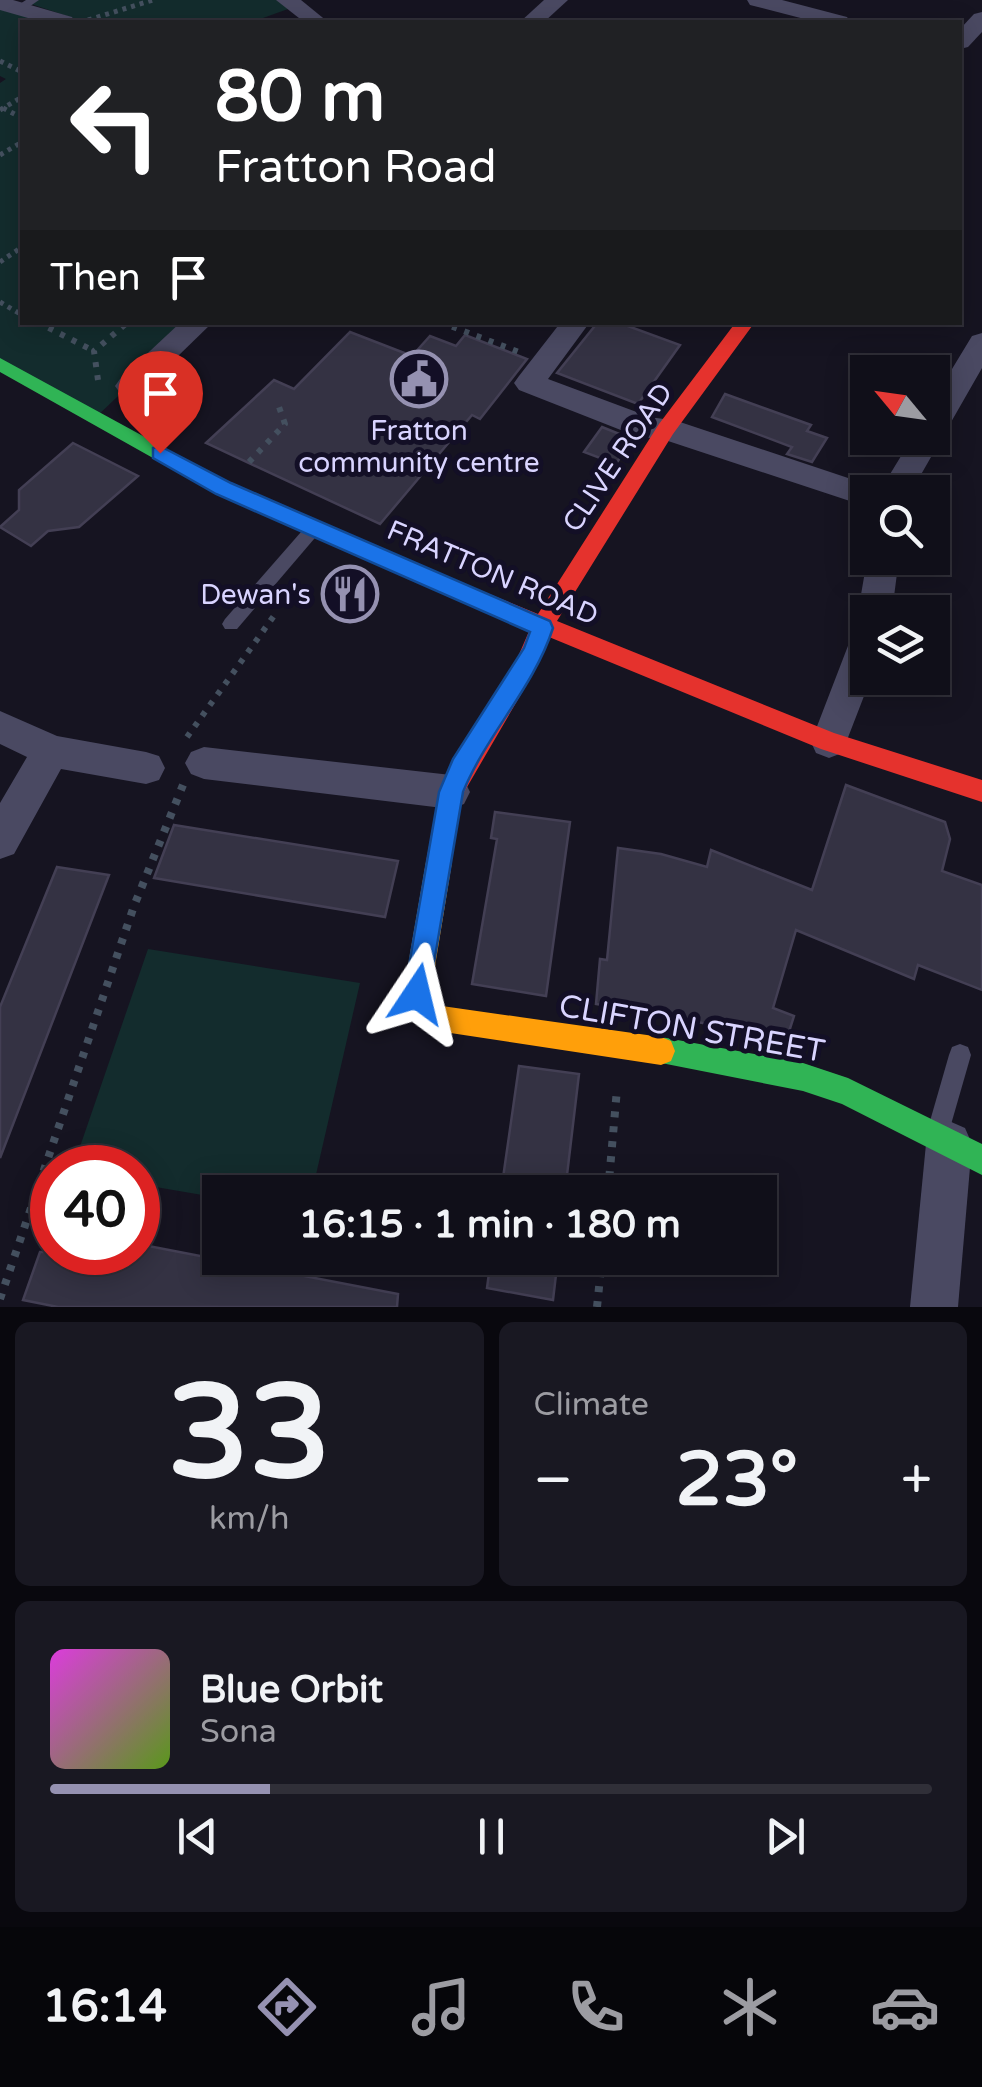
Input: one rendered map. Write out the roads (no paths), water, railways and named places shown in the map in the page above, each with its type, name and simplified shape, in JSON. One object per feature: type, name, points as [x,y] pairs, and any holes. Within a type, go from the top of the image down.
[{"type":"street","points":[[287,0],[314,20]]},
{"type":"street","points":[[533,20],[556,0]]},
{"type":"street","points":[[758,0],[832,20]]},
{"type":"street","points":[[18,4],[59,20]]},
{"type":"street","points":[[964,52],[982,19]]},
{"type":"street","points":[[130,386],[196,325]]},
{"type":"street","points":[[574,325],[530,383],[646,428],[666,429],[850,489]]},
{"type":"street","name":"CLIVE ROAD","points":[[434,1019],[417,994],[451,792],[462,766],[534,651],[542,628],[666,429],[744,325]]},
{"type":"street","points":[[950,397],[982,343]]},
{"type":"street","name":"FRATTON ROAD","points":[[0,364],[224,488],[542,628],[830,742],[982,790]]},
{"type":"street","points":[[830,742],[850,687]]},
{"type":"street","points":[[0,727],[52,751],[146,768]]},
{"type":"street","points":[[0,841],[32,778],[52,751]]},
{"type":"street","points":[[193,757],[451,792]]},
{"type":"street","name":"CLIFTON STREET","points":[[434,1019],[621,1044],[803,1077],[848,1092],[956,1148]]},
{"type":"street","points":[[934,1307],[956,1148]]},
{"type":"lane","points":[[231,624],[315,528]]},
{"type":"lane","points":[[956,1148],[960,1055]]},
{"type":"place","name":"Fratton community centre","points":[[419,379]]},
{"type":"place","name":"Dewan's","points":[[350,594]]}]
